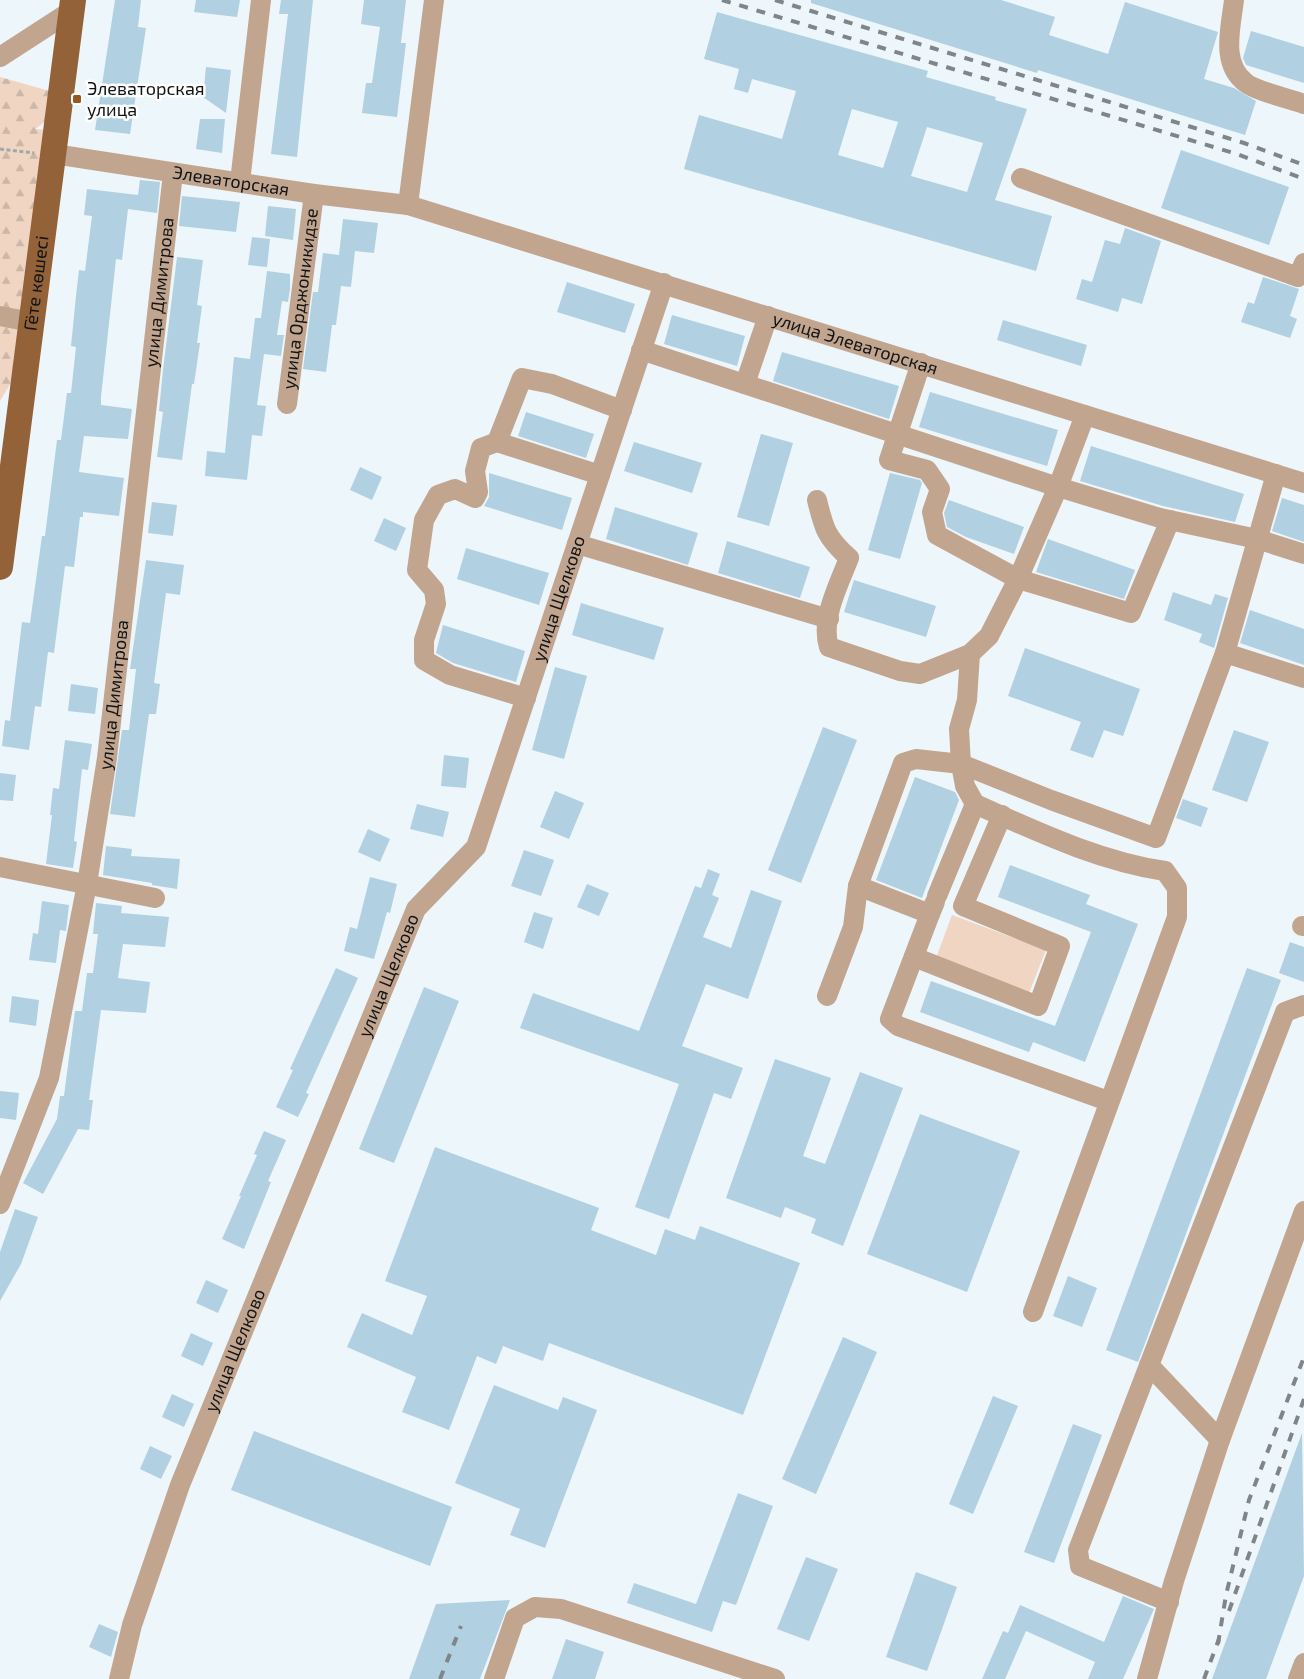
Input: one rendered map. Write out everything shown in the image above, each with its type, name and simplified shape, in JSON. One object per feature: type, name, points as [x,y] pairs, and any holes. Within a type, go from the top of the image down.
[{"type":"main road","name":"Гёте көшесі","points":[[1,552],[72,6]]},
{"type":"street","points":[[240,182],[262,0]]},
{"type":"street","points":[[408,206],[434,0]]},
{"type":"street","points":[[1234,0],[1229,47],[1232,67],[1246,84],[1304,104]]},
{"type":"street","points":[[0,57],[72,6]]},
{"type":"street","name":"Элеваторская","points":[[54,154],[314,194],[408,206]]},
{"type":"street","name":"улица Димитрова","points":[[0,1204],[49,1078],[87,884],[107,758],[173,173]]},
{"type":"street","points":[[1021,178],[1302,273]]},
{"type":"street","name":"улица Орджоникидзе","points":[[287,404],[314,194]]},
{"type":"street","name":"улица Элеваторская","points":[[408,206],[600,263],[1304,483]]},
{"type":"street","name":"улица Щелково","points":[[119,1679],[132,1625],[180,1485],[416,909],[476,847],[664,283]]},
{"type":"street","points":[[0,316],[32,322]]},
{"type":"street","points":[[745,384],[768,316]]},
{"type":"street","points":[[641,350],[1058,487],[1170,520],[1257,539],[1304,554]]},
{"type":"street","points":[[921,363],[889,460],[926,470],[940,489],[932,512],[937,535],[1018,579],[1131,613],[1170,520]]},
{"type":"street","points":[[497,442],[522,378],[552,384],[622,410]]},
{"type":"street","points":[[817,500],[824,528],[831,542],[849,558],[825,634],[829,647],[900,671],[920,674],[970,654],[990,636],[1018,579],[1058,487],[1085,415]]},
{"type":"street","points":[[526,698],[450,675],[424,660],[424,640],[436,604],[434,590],[417,570],[424,520],[438,495],[455,489],[475,498],[478,492],[475,471],[481,448],[497,442],[600,475]]},
{"type":"street","points":[[1032,1312],[1177,917],[1178,888],[1164,871],[1156,838],[1225,653],[1276,474]]},
{"type":"street","points":[[577,544],[829,619]]},
{"type":"street","points":[[1225,653],[1304,678]]},
{"type":"street","points":[[970,654],[967,700],[959,730],[961,764],[965,786],[975,804],[1040,833],[1102,856],[1136,867],[1164,871]]},
{"type":"street","points":[[827,996],[853,927],[858,886],[903,762],[916,759],[961,764],[1051,800],[1156,838]]},
{"type":"street","points":[[975,804],[890,1019],[898,1026],[1108,1101]]},
{"type":"street","points":[[963,906],[1002,816]]},
{"type":"street","points":[[0,867],[155,898]]},
{"type":"street","points":[[858,886],[934,905],[963,906],[1060,946],[1038,1006],[914,957]]},
{"type":"street","points":[[1169,1602],[1080,1566],[1078,1550],[1285,1012],[1304,1005]]},
{"type":"street","points":[[1147,1679],[1220,1440],[1304,1211]]},
{"type":"street","points":[[1149,1365],[1220,1440]]},
{"type":"street","points":[[494,1679],[515,1618],[535,1607],[561,1609],[775,1679]]},
{"type":"street","points":[[1298,1679],[1304,1662]]},
{"type":"path","points":[[0,149],[54,154]]},
{"type":"green space","points":[[0,77],[53,92],[49,119],[35,129],[48,130],[15,376],[0,401]]},
{"type":"green space","points":[[952,915],[1046,950],[1029,993],[936,958]]},
{"type":"building","points":[[115,0],[141,0],[138,27],[146,28],[130,134],[95,130]]},
{"type":"building","points":[[196,0],[240,0],[237,17],[194,12]]},
{"type":"building","points":[[281,0],[313,0],[297,157],[271,154],[288,14],[279,14]]},
{"type":"building","points":[[364,0],[406,0],[401,43],[406,43],[397,117],[362,113],[366,83],[372,83],[380,27],[361,24]]},
{"type":"building","points":[[811,0],[1001,0],[1055,17],[1049,35],[1108,54],[1125,2],[1218,32],[1204,79],[1234,88],[1256,101],[1245,135],[1038,70],[1037,73],[811,3]]},
{"type":"building","points":[[717,12],[928,71],[926,77],[996,97],[995,100],[1027,109],[995,200],[1052,216],[1036,271],[684,169],[699,115],[782,139],[796,91],[752,79],[748,93],[734,89],[739,69],[704,59]],"holes":[[[852,109],[898,122],[883,168],[838,155]],[[927,127],[983,143],[967,192],[911,176]]]},
{"type":"building","points":[[1251,31],[1304,47],[1304,83],[1246,65],[1243,58]]},
{"type":"building","points":[[206,67],[231,70],[226,113],[203,97]]},
{"type":"building","points":[[200,119],[225,119],[222,153],[196,149]]},
{"type":"building","points":[[1181,150],[1289,187],[1269,245],[1161,208]]},
{"type":"building","points":[[140,180],[160,182],[157,213],[128,209],[122,260],[116,259],[101,397],[101,405],[132,409],[128,439],[84,436],[79,472],[124,478],[119,516],[83,512],[83,517],[80,517],[74,567],[65,566],[54,653],[48,652],[41,707],[35,706],[29,750],[2,746],[5,720],[10,721],[22,622],[30,623],[42,536],[45,536],[57,440],[61,440],[67,393],[71,393],[76,347],[71,346],[79,270],[85,271],[92,216],[84,215],[87,189],[138,195]]},
{"type":"building","points":[[182,196],[240,202],[236,232],[179,226]]},
{"type":"building","points":[[268,206],[296,209],[293,240],[265,236]]},
{"type":"building","points":[[343,219],[378,223],[374,253],[355,251],[351,287],[341,286],[336,325],[332,325],[326,372],[303,369],[313,292],[318,292],[323,253],[339,255]]},
{"type":"building","points":[[1125,228],[1161,241],[1142,304],[1122,298],[1118,312],[1076,299],[1082,279],[1092,282],[1105,240],[1120,244]]},
{"type":"building","points":[[252,237],[270,239],[267,267],[248,265]]},
{"type":"building","points":[[177,257],[203,260],[197,305],[202,306],[197,343],[200,343],[194,384],[192,384],[182,460],[157,457],[163,412],[159,411],[163,370]]},
{"type":"building","points":[[267,271],[290,274],[290,289],[288,302],[282,301],[277,335],[284,335],[281,356],[264,354],[257,405],[266,406],[262,436],[252,435],[247,480],[205,476],[207,451],[225,453],[234,357],[250,359],[255,318],[261,318]]},
{"type":"building","points":[[1263,277],[1299,289],[1290,316],[1297,319],[1290,338],[1241,322],[1248,302],[1254,304]]},
{"type":"building","points":[[567,282],[635,304],[625,333],[557,312]]},
{"type":"building","points":[[672,315],[745,336],[737,366],[664,344]]},
{"type":"building","points":[[1003,320],[1087,345],[1081,366],[997,340]]},
{"type":"building","points":[[782,352],[899,386],[889,419],[773,381]]},
{"type":"building","points":[[930,392],[1058,430],[1047,466],[919,427]]},
{"type":"building","points":[[526,412],[594,434],[586,458],[518,436]]},
{"type":"building","points":[[761,434],[793,443],[769,526],[737,517]]},
{"type":"building","points":[[634,442],[702,463],[692,493],[624,471]]},
{"type":"building","points":[[1091,446],[1244,494],[1235,522],[1163,506],[1080,481]]},
{"type":"building","points":[[360,467],[382,477],[372,500],[350,490]]},
{"type":"building","points":[[489,473],[572,498],[562,530],[484,506],[489,497]]},
{"type":"building","points":[[890,473],[920,480],[922,483],[900,559],[868,550]]},
{"type":"building","points":[[1282,498],[1304,505],[1304,542],[1272,531]]},
{"type":"building","points":[[949,500],[1024,527],[1014,554],[966,537],[947,527],[944,513]]},
{"type":"building","points":[[152,502],[177,505],[173,536],[148,533]]},
{"type":"building","points":[[615,507],[698,533],[688,565],[606,539]]},
{"type":"building","points":[[384,518],[406,528],[396,551],[374,541]]},
{"type":"building","points":[[1048,539],[1135,570],[1124,599],[1036,572]]},
{"type":"building","points":[[727,541],[810,567],[800,598],[718,573]]},
{"type":"building","points":[[466,548],[549,573],[539,605],[457,579]]},
{"type":"building","points":[[146,560],[184,565],[180,595],[166,593],[154,683],[160,684],[156,714],[149,714],[135,817],[110,814],[122,730],[129,730],[136,669],[130,669]]},
{"type":"building","points":[[854,580],[936,606],[926,637],[844,612]]},
{"type":"building","points":[[1173,592],[1211,605],[1215,594],[1228,598],[1214,648],[1199,642],[1202,634],[1164,620]]},
{"type":"building","points":[[581,603],[664,628],[654,660],[572,635]]},
{"type":"building","points":[[1250,610],[1304,629],[1304,665],[1240,643]]},
{"type":"building","points":[[443,625],[525,651],[516,682],[453,663],[436,653]]},
{"type":"building","points":[[1025,648],[1140,689],[1123,736],[1104,730],[1093,758],[1070,750],[1081,722],[1008,696]]},
{"type":"building","points":[[555,667],[587,676],[564,759],[532,750]]},
{"type":"building","points":[[71,684],[98,688],[95,714],[68,711]]},
{"type":"building","points":[[823,727],[857,740],[801,883],[768,870]]},
{"type":"building","points":[[1234,730],[1269,742],[1247,802],[1212,790]]},
{"type":"building","points":[[65,740],[92,744],[88,770],[82,769],[74,841],[77,842],[73,868],[46,864],[53,788],[59,789]]},
{"type":"building","points":[[444,755],[469,758],[466,788],[441,786]]},
{"type":"building","points":[[0,773],[16,775],[13,801],[0,800]]},
{"type":"building","points":[[915,777],[955,792],[959,800],[922,898],[876,880]]},
{"type":"building","points":[[555,791],[584,803],[569,839],[540,827]]},
{"type":"building","points":[[1183,799],[1208,808],[1201,827],[1176,818]]},
{"type":"building","points":[[417,804],[449,812],[443,837],[410,829]]},
{"type":"building","points":[[368,829],[390,839],[380,862],[358,852]]},
{"type":"building","points":[[106,846],[132,849],[131,856],[180,859],[177,889],[103,875]]},
{"type":"building","points":[[524,850],[554,860],[541,896],[511,886]]},
{"type":"building","points":[[1010,865],[1090,895],[1086,904],[1138,924],[1085,1062],[1033,1042],[1029,1052],[920,1012],[931,981],[1055,1026],[1091,932],[998,897]]},
{"type":"building","points":[[708,869],[720,874],[712,895],[719,898],[703,937],[731,948],[751,890],[782,901],[748,999],[706,984],[682,1046],[743,1068],[731,1099],[714,1093],[669,1219],[635,1207],[679,1084],[520,1028],[533,993],[639,1031],[695,886],[701,888]]},
{"type":"building","points":[[370,877],[397,884],[390,913],[387,912],[374,959],[344,951],[350,927],[357,929]]},
{"type":"building","points":[[587,884],[609,893],[599,916],[577,907]]},
{"type":"building","points":[[42,901],[69,905],[66,931],[60,930],[56,963],[29,960],[33,933],[38,934]]},
{"type":"building","points":[[96,903],[122,906],[121,913],[169,917],[165,947],[123,944],[118,978],[150,982],[146,1013],[101,1010],[89,1100],[93,1100],[89,1130],[78,1129],[43,1194],[23,1183],[57,1119],[60,1096],[64,1096],[75,1011],[82,1011],[87,973],[93,973],[98,934],[93,934]]},
{"type":"building","points":[[534,912],[553,918],[543,949],[524,942]]},
{"type":"building","points":[[1290,942],[1304,947],[1304,982],[1279,973]]},
{"type":"building","points":[[336,968],[358,978],[306,1093],[309,1094],[298,1117],[276,1107],[293,1070],[290,1069]]},
{"type":"building","points":[[1247,968],[1281,980],[1138,1362],[1106,1350]]},
{"type":"building","points":[[424,987],[459,1001],[394,1163],[359,1149]]},
{"type":"building","points":[[12,996],[39,1000],[36,1026],[9,1022]]},
{"type":"building","points":[[775,1059],[831,1078],[803,1156],[825,1164],[860,1072],[903,1088],[843,1246],[811,1233],[816,1219],[785,1207],[781,1218],[726,1198]]},
{"type":"building","points":[[0,1091],[19,1093],[16,1120],[0,1118]]},
{"type":"building","points":[[920,1114],[1020,1151],[967,1292],[867,1254]]},
{"type":"building","points":[[264,1131],[286,1140],[268,1181],[271,1182],[244,1249],[222,1239],[257,1155],[254,1154]]},
{"type":"building","points":[[435,1147],[599,1208],[591,1230],[656,1255],[665,1229],[695,1240],[700,1226],[800,1263],[743,1415],[549,1343],[543,1361],[503,1346],[496,1364],[477,1356],[449,1430],[402,1412],[416,1377],[347,1347],[362,1313],[412,1335],[427,1296],[385,1281]]},
{"type":"building","points":[[15,1209],[38,1217],[21,1264],[0,1301],[0,1252]]},
{"type":"building","points":[[1068,1276],[1097,1288],[1082,1327],[1053,1316]]},
{"type":"building","points":[[206,1280],[228,1290],[218,1313],[196,1303]]},
{"type":"building","points":[[191,1333],[213,1343],[203,1366],[181,1356]]},
{"type":"building","points":[[843,1337],[877,1352],[816,1494],[782,1479]]},
{"type":"building","points":[[494,1385],[558,1410],[563,1397],[597,1410],[545,1548],[510,1535],[520,1509],[455,1483]]},
{"type":"building","points":[[172,1394],[194,1404],[184,1427],[162,1417]]},
{"type":"building","points":[[993,1396],[1018,1406],[973,1514],[949,1504]]},
{"type":"building","points":[[1073,1424],[1102,1435],[1054,1563],[1024,1552]]},
{"type":"building","points":[[254,1431],[452,1507],[430,1566],[231,1490]]},
{"type":"building","points":[[1302,1433],[1304,1576],[1266,1679],[1212,1679]]},
{"type":"building","points":[[150,1446],[172,1456],[161,1479],[140,1469]]},
{"type":"building","points":[[738,1493],[773,1506],[736,1605],[723,1601],[712,1632],[627,1603],[634,1583],[696,1604]]},
{"type":"building","points":[[806,1557],[838,1569],[809,1641],[777,1629]]},
{"type":"building","points":[[916,1572],[957,1587],[927,1671],[886,1657]]},
{"type":"building","points":[[1123,1596],[1154,1609],[1123,1679],[1088,1679],[1095,1662],[1026,1631],[1005,1679],[982,1679],[1003,1631],[1008,1633],[1020,1605],[1104,1642]]},
{"type":"building","points":[[510,1600],[480,1679],[409,1679],[436,1604]]},
{"type":"building","points":[[99,1624],[118,1632],[111,1657],[89,1647]]},
{"type":"building","points":[[566,1639],[604,1652],[595,1679],[552,1679]]},
{"type":"railway","points":[[722,0],[1237,154],[1304,179]]},
{"type":"railway","points":[[775,0],[1244,143],[1304,165]]},
{"type":"railway","points":[[1218,1644],[1226,1595],[1249,1500],[1304,1357]]},
{"type":"railway","points":[[1229,1611],[1304,1399]]},
{"type":"railway","points":[[440,1679],[461,1626]]},
{"type":"railway","points":[[1204,1679],[1219,1639]]},
{"type":"place","name":"Элеваторская улица","points":[[77,99]]}]
